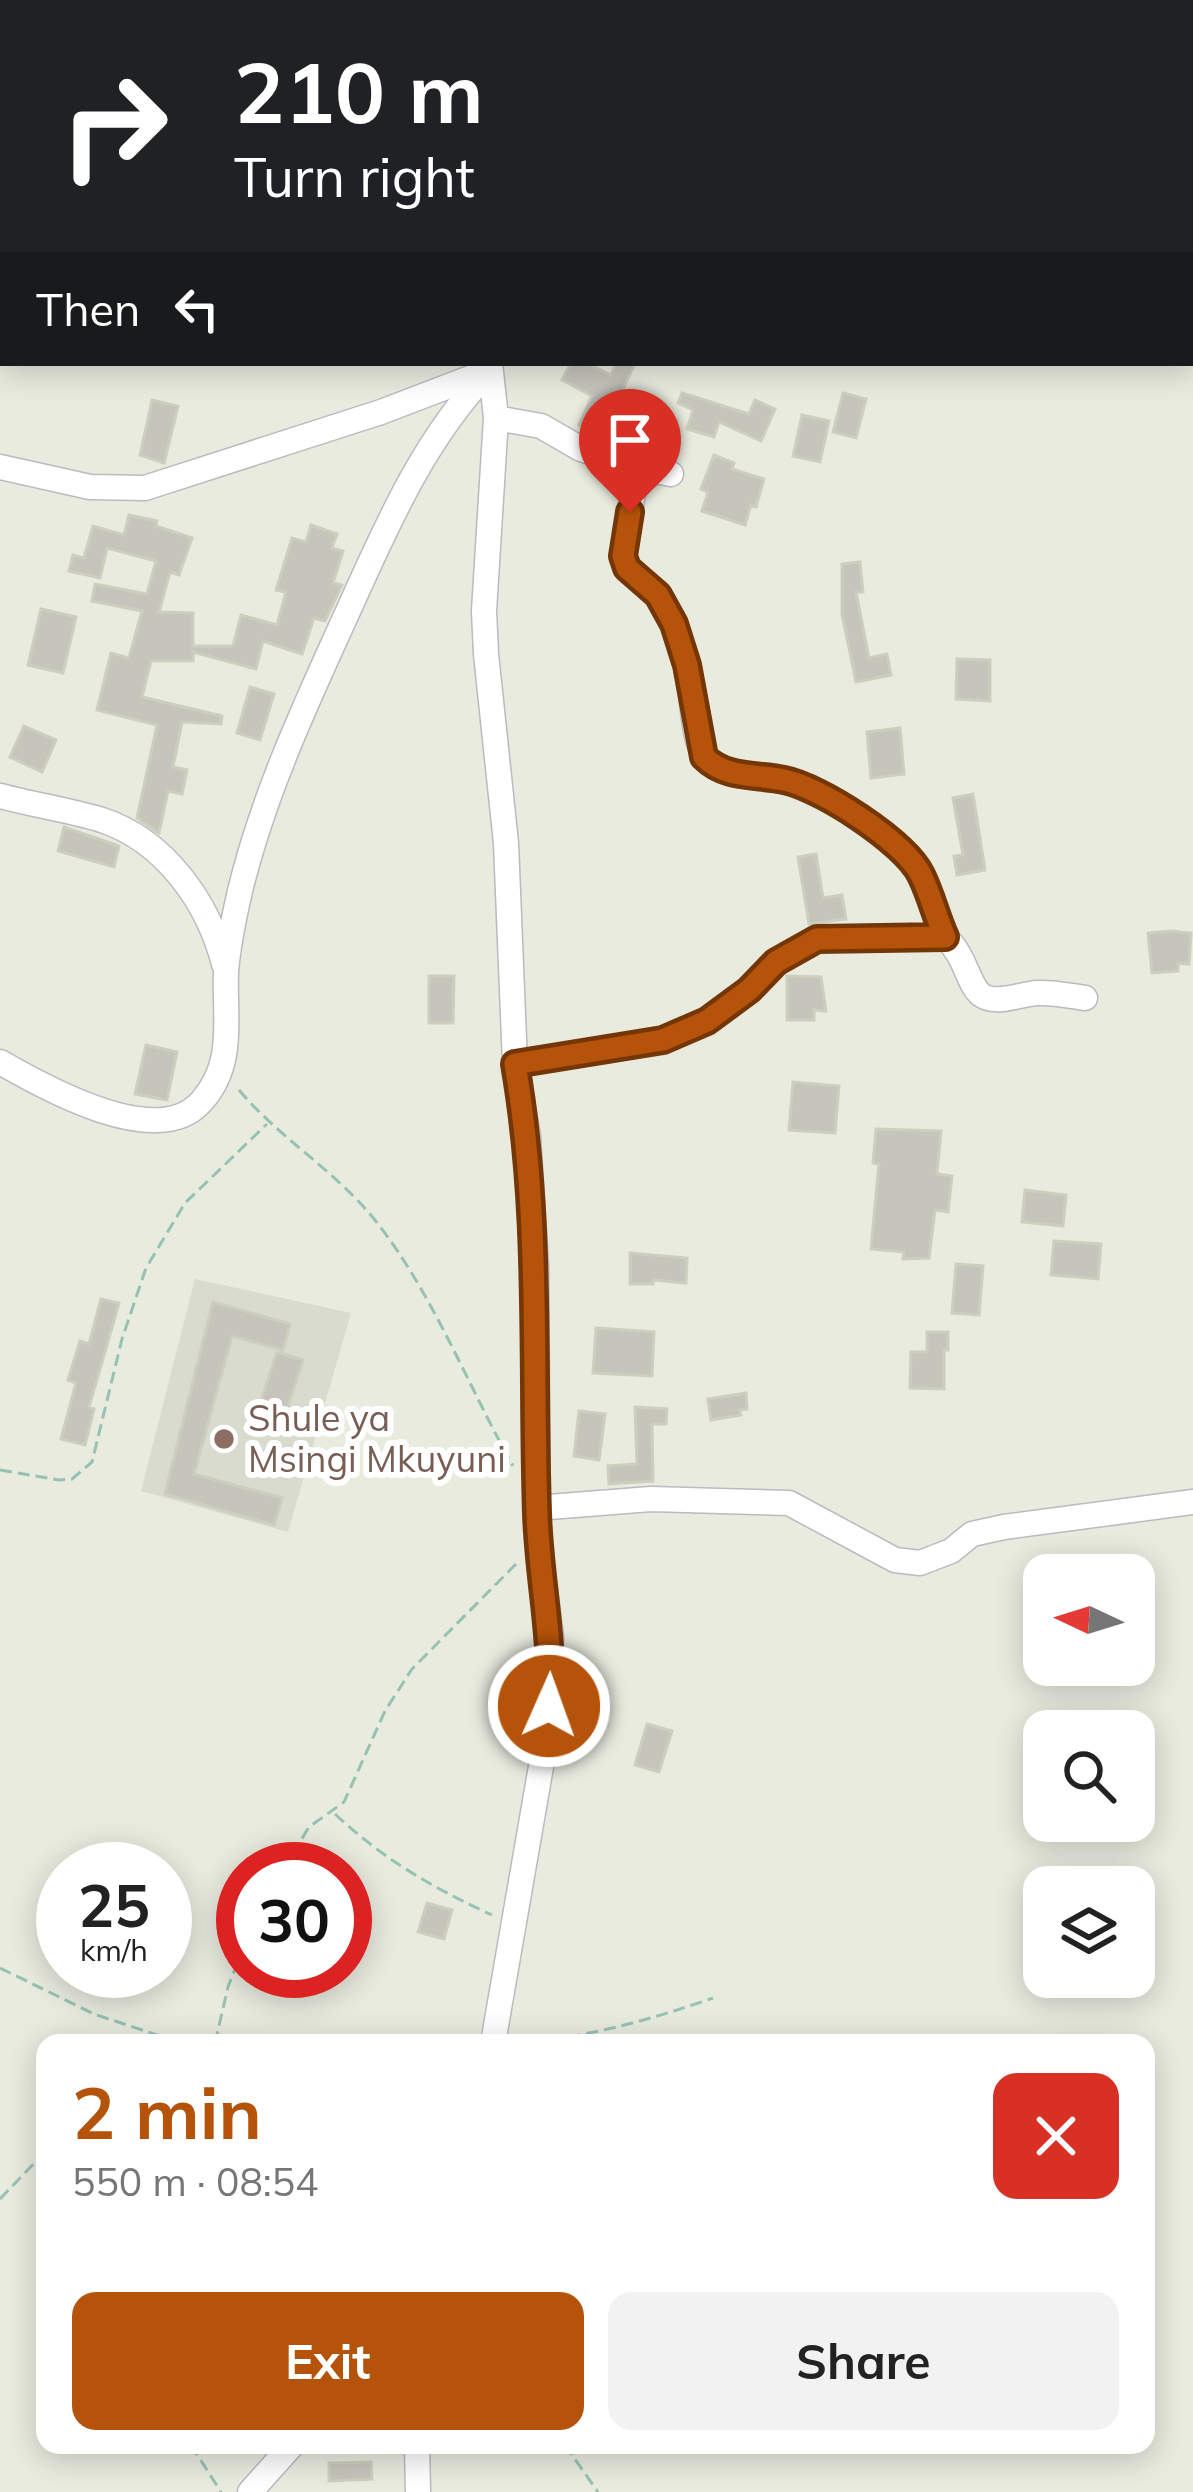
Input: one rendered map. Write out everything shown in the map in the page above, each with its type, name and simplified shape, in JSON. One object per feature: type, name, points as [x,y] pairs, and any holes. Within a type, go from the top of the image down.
[{"type":"street","points":[[490,367],[496,418],[484,611],[486,654],[506,843],[515,1064],[528,1136],[536,1265],[536,1508],[551,1636],[547,1732],[494,2034]]},
{"type":"street","points":[[0,466],[91,487],[145,488],[381,412],[490,367]]},
{"type":"street","points":[[0,1062],[67,1095],[146,1122],[185,1114],[200,1105],[217,1079],[226,1049],[226,972],[239,895],[268,796],[314,683],[421,458],[490,367]]},
{"type":"street","points":[[496,418],[542,426],[566,444],[637,469],[671,474]]},
{"type":"street","points":[[637,469],[623,556],[627,568],[658,595],[674,624],[687,665],[704,757],[726,772],[802,784],[828,796],[904,849],[921,874],[945,937],[960,950],[983,996],[992,1000],[1038,992],[1085,998]]},
{"type":"street","points":[[1,796],[100,820],[142,842],[198,897],[226,972]]},
{"type":"street","points":[[515,1064],[663,1040],[707,1021],[749,990],[776,962],[817,939],[945,937]]},
{"type":"street","points":[[536,1508],[651,1499],[789,1503],[895,1560],[920,1563],[951,1551],[972,1534],[1004,1526],[1193,1502]]},
{"type":"street","points":[[250,2492],[284,2454]]},
{"type":"street","points":[[417,2454],[418,2492]]},
{"type":"path","points":[[236,1088],[268,1123],[326,1169],[380,1227],[435,1318],[536,1508]]},
{"type":"path","points":[[0,1470],[73,1479],[92,1462],[122,1339],[146,1268],[185,1203],[268,1123]]},
{"type":"path","points":[[299,1842],[308,1828],[334,1813],[353,1786],[385,1711],[412,1669],[538,1541]]},
{"type":"path","points":[[334,1813],[370,1847],[430,1887],[512,1923]]},
{"type":"path","points":[[0,1968],[94,2014],[154,2034]]},
{"type":"path","points":[[217,2034],[226,1998]]},
{"type":"path","points":[[593,2034],[713,1998]]},
{"type":"path","points":[[0,2199],[36,2161]]},
{"type":"path","points":[[197,2454],[221,2492]]},
{"type":"path","points":[[572,2454],[598,2492]]},
{"type":"shaded area","points":[[195,1279],[351,1313],[288,1532],[141,1491]]},
{"type":"building","points":[[569,366],[592,366],[611,375],[615,366],[634,366],[602,435],[579,425],[592,396],[562,380]]},
{"type":"building","points":[[682,393],[749,414],[755,400],[775,409],[761,441],[719,422],[714,437],[687,429],[693,410],[678,403]]},
{"type":"building","points":[[843,393],[866,399],[856,438],[833,432]]},
{"type":"building","points":[[152,400],[178,406],[164,463],[140,455]]},
{"type":"building","points":[[802,415],[829,421],[820,462],[793,456]]},
{"type":"building","points":[[714,455],[734,463],[732,469],[764,479],[745,525],[702,511],[708,492],[701,489]]},
{"type":"building","points":[[129,515],[157,521],[156,526],[192,538],[179,575],[170,572],[159,612],[193,613],[193,646],[233,646],[241,615],[277,625],[286,592],[276,590],[292,538],[306,542],[311,525],[337,534],[332,548],[343,551],[333,583],[342,585],[325,621],[314,618],[302,654],[263,641],[256,669],[193,652],[193,661],[151,661],[142,697],[222,716],[221,724],[182,722],[173,767],[187,770],[182,794],[168,791],[159,833],[137,818],[157,725],[97,710],[111,653],[129,658],[142,611],[92,601],[95,584],[147,594],[156,561],[107,548],[100,578],[69,571],[73,555],[84,558],[93,526],[124,535]]},
{"type":"building","points":[[860,562],[863,592],[856,592],[869,658],[887,654],[891,675],[856,682],[842,614],[842,564]]},
{"type":"building","points":[[41,609],[76,617],[63,673],[28,665]]},
{"type":"building","points":[[957,659],[990,660],[990,701],[956,699]]},
{"type":"building","points":[[250,687],[274,694],[260,740],[237,733]]},
{"type":"building","points":[[24,726],[56,740],[42,772],[10,757]]},
{"type":"building","points":[[900,728],[904,774],[871,778],[867,732]]},
{"type":"building","points":[[973,794],[985,870],[957,875],[954,856],[963,855],[953,798]]},
{"type":"building","points":[[64,827],[119,846],[114,867],[58,851]]},
{"type":"building","points":[[816,854],[823,898],[842,895],[846,919],[809,924],[798,857]]},
{"type":"building","points":[[1148,933],[1191,933],[1189,964],[1178,963],[1178,971],[1152,973]]},
{"type":"building","points":[[429,976],[454,976],[453,1023],[429,1023]]},
{"type":"building","points":[[787,976],[821,977],[826,1011],[814,1010],[814,1020],[787,1020]]},
{"type":"building","points":[[146,1045],[177,1052],[167,1100],[135,1094]]},
{"type":"building","points":[[793,1082],[839,1086],[835,1133],[789,1130]]},
{"type":"building","points":[[876,1129],[941,1131],[937,1174],[952,1176],[948,1212],[935,1210],[929,1258],[903,1259],[904,1252],[871,1249],[879,1164],[873,1163]]},
{"type":"building","points":[[1025,1190],[1066,1195],[1063,1226],[1022,1222]]},
{"type":"building","points":[[1054,1241],[1101,1244],[1098,1279],[1051,1275]]},
{"type":"building","points":[[630,1253],[687,1258],[686,1283],[630,1284]]},
{"type":"building","points":[[956,1264],[983,1266],[979,1315],[952,1313]]},
{"type":"building","points":[[101,1299],[119,1303],[89,1407],[94,1409],[85,1445],[61,1439],[76,1383],[68,1380],[80,1341],[89,1344]]},
{"type":"building","points":[[213,1302],[290,1324],[283,1350],[232,1336],[194,1474],[282,1498],[274,1525],[165,1494]]},
{"type":"building","points":[[596,1328],[654,1332],[652,1376],[593,1373]]},
{"type":"building","points":[[927,1332],[948,1332],[944,1389],[910,1388],[911,1352],[927,1352]]},
{"type":"building","points":[[277,1352],[303,1360],[281,1428],[255,1419]]},
{"type":"building","points":[[746,1393],[747,1409],[740,1410],[741,1415],[711,1420],[708,1399]]},
{"type":"building","points":[[635,1407],[667,1409],[666,1424],[652,1424],[653,1481],[609,1484],[608,1466],[637,1464]]},
{"type":"building","points":[[579,1411],[605,1414],[599,1460],[574,1456]]},
{"type":"building","points":[[647,1724],[672,1731],[659,1772],[635,1765]]},
{"type":"building","points":[[427,1903],[452,1910],[444,1939],[418,1932]]},
{"type":"building","points":[[371,2462],[372,2479],[329,2481],[329,2463]]},
{"type":"place","name":"Shule ya Msingi Mkuyuni","points":[[224,1439]]},
{"type":"route","points":[[549,1706],[551,1636],[536,1508],[536,1265],[528,1136],[515,1064],[663,1040],[707,1021],[749,990],[776,962],[817,939],[945,937],[921,874],[904,849],[828,796],[802,784],[726,772],[704,757],[687,665],[674,624],[658,595],[627,568],[623,556],[630,512]]}]
